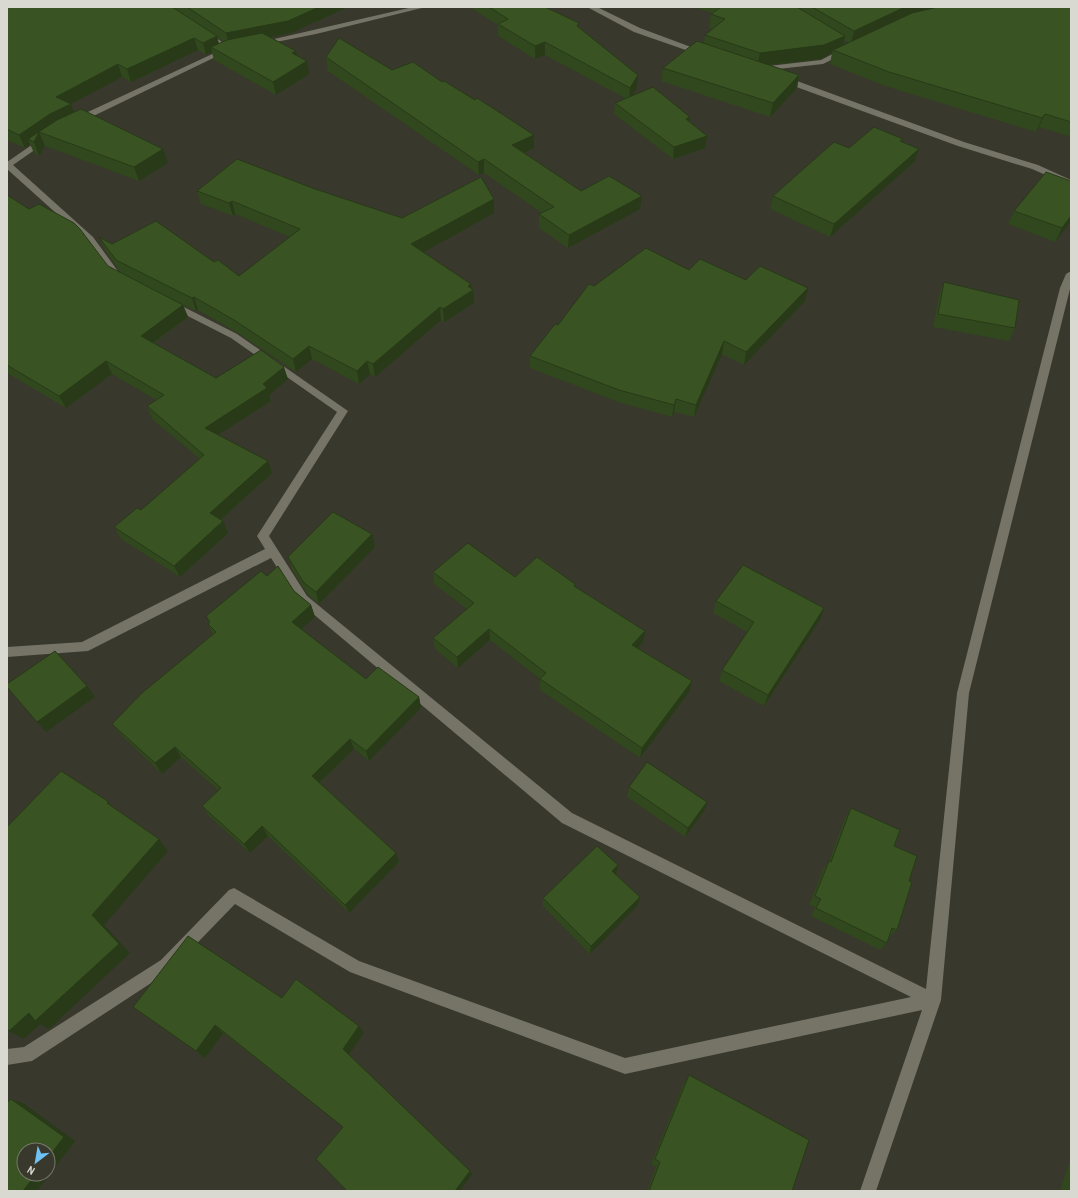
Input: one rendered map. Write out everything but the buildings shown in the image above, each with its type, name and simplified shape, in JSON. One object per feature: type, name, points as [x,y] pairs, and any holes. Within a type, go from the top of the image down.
[{"type":"street","points":[[250,45],[316,32],[422,7]]},
{"type":"street","points":[[591,7],[637,30],[712,56]]},
{"type":"street","points":[[73,123],[232,49],[196,28]]},
{"type":"street","points":[[844,45],[850,48],[823,62],[751,69],[961,144],[1035,167],[1071,183]]},
{"type":"street","points":[[53,134],[8,166],[90,239],[117,276],[131,283]]},
{"type":"street","points":[[868,1191],[933,1000],[963,693],[1064,288],[1071,274]]},
{"type":"street","points":[[165,301],[234,336],[343,411],[263,536],[303,599],[567,818],[933,1000]]},
{"type":"street","points":[[7,652],[84,647],[273,551]]},
{"type":"street","points":[[7,1058],[26,1055],[166,965],[234,895],[355,967],[625,1066],[933,1000]]}]
